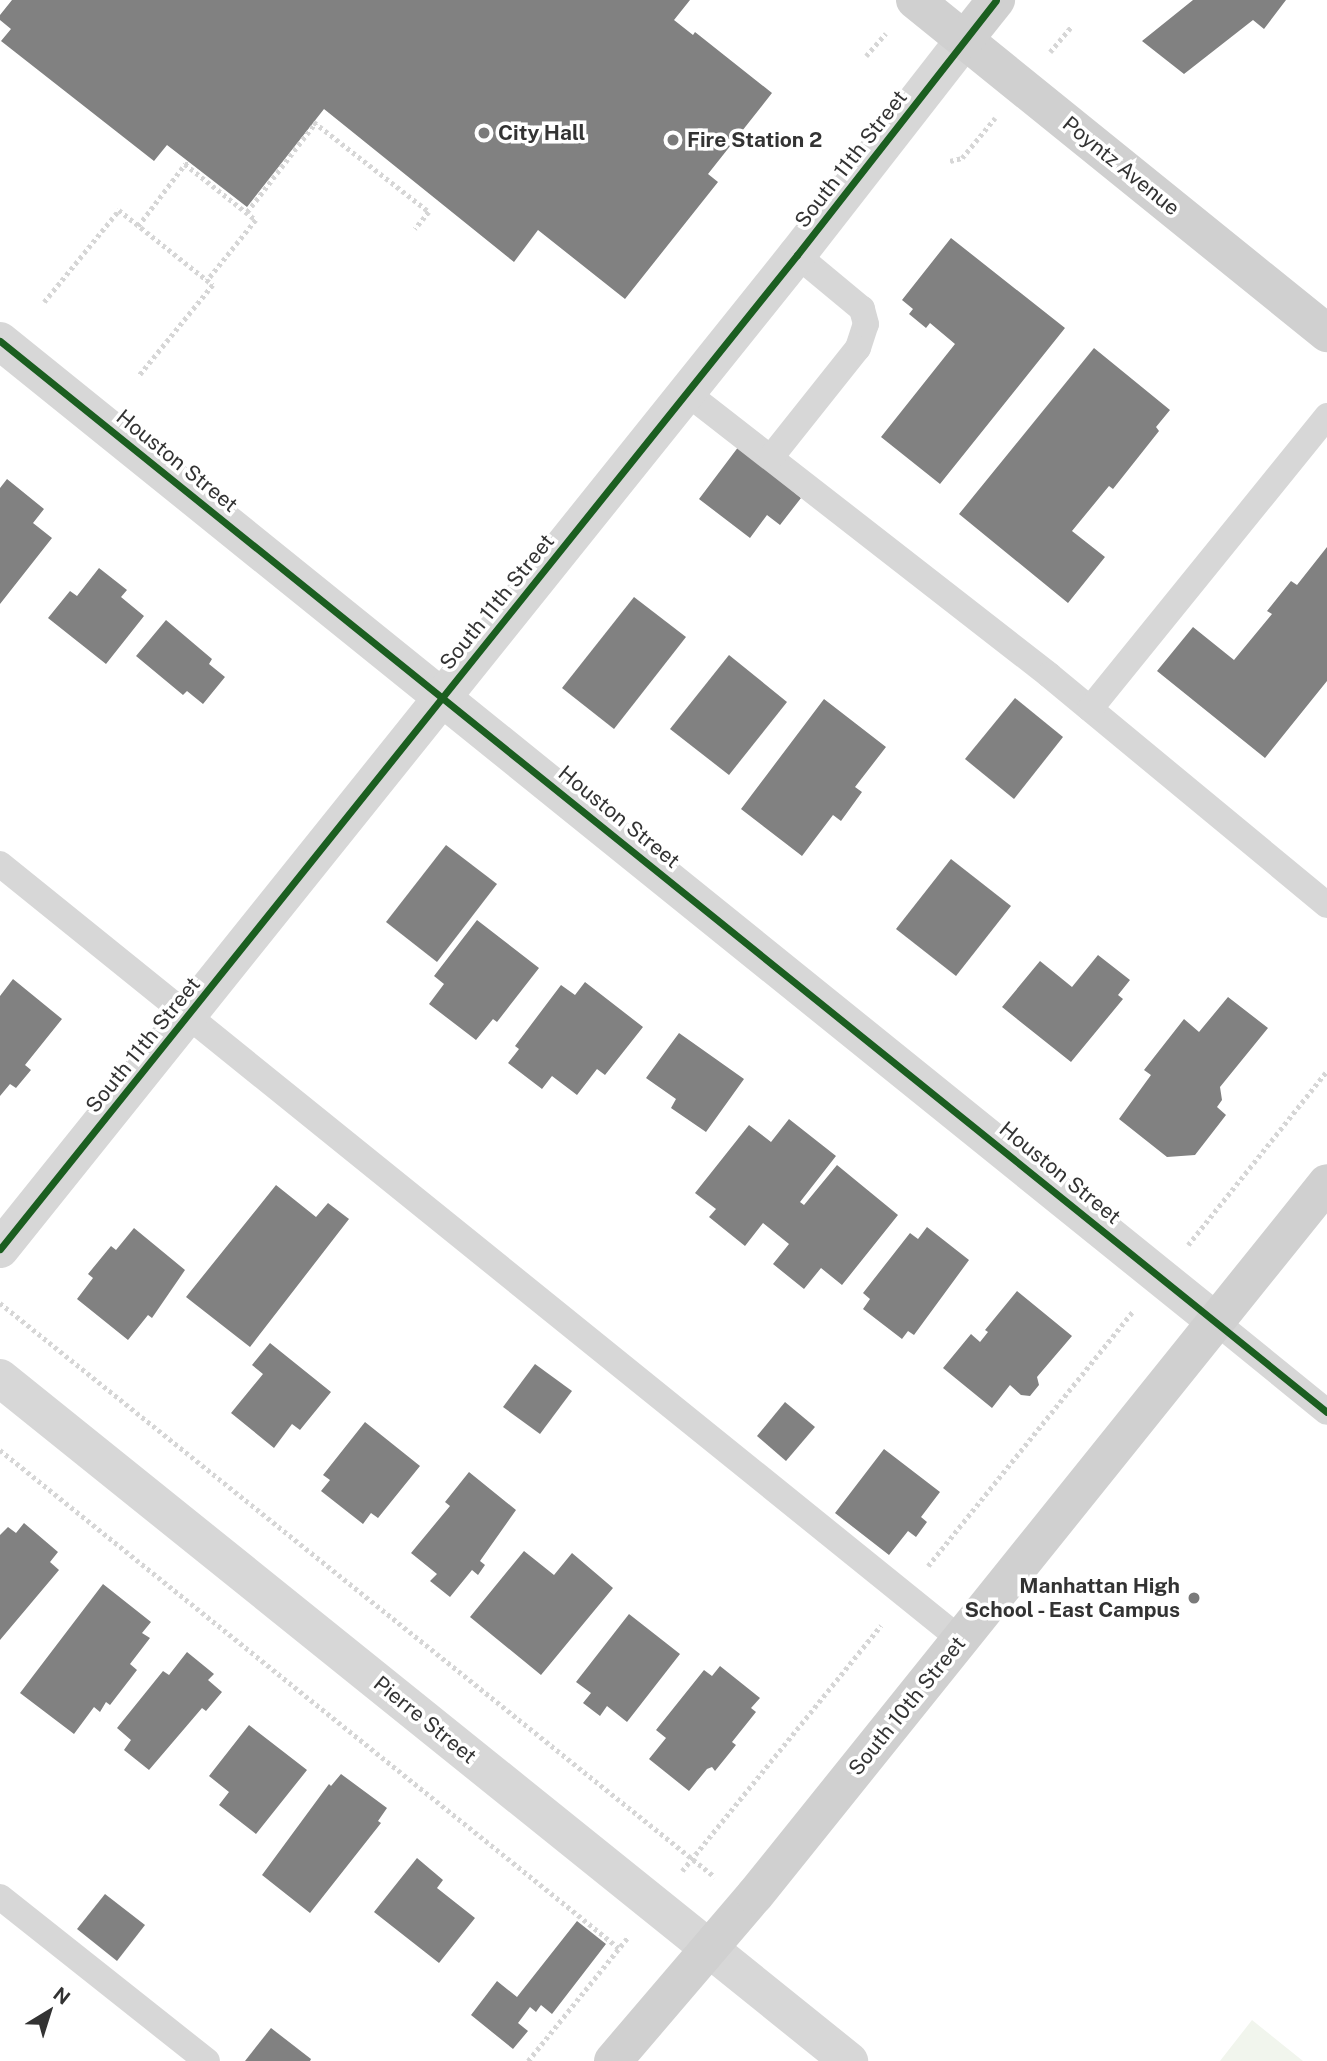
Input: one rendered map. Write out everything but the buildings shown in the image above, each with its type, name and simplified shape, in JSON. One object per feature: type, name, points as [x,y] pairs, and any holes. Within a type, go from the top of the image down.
[{"type":"street","name":"Poyntz Avenue","points":[[915,0],[1327,333]]},
{"type":"street","points":[[965,39],[996,0]]},
{"type":"street","name":"South 11th Street","points":[[0,1249],[444,698],[797,255],[965,39]]},
{"type":"street","name":"Houston Street","points":[[0,341],[1215,1321]]},
{"type":"street","name":"South 10th Street","points":[[613,2061],[747,1904],[1327,1183]]},
{"type":"street","name":"Pierre Street","points":[[0,1378],[849,2061]]},
{"type":"lane","points":[[772,456],[858,348],[866,324],[862,309],[797,255]]},
{"type":"lane","points":[[687,393],[772,456],[1090,709],[1327,905]]},
{"type":"lane","points":[[1090,709],[1327,416]]},
{"type":"lane","points":[[0,864],[961,1640]]},
{"type":"lane","points":[[1215,1321],[1327,1412]]},
{"type":"lane","points":[[0,1897],[208,2061]]},
{"type":"path","points":[[247,212],[315,122],[429,212],[415,229]]},
{"type":"path","points":[[950,161],[962,158],[973,145]]},
{"type":"path","points":[[185,164],[256,220],[207,281]]},
{"type":"path","points":[[185,164],[191,164]]},
{"type":"path","points":[[138,226],[185,164]]},
{"type":"path","points":[[44,302],[119,210],[213,285],[139,376]]},
{"type":"path","points":[[0,1303],[747,1904]]},
{"type":"path","points":[[0,1450],[619,1948]]},
{"type":"shaded area","points":[[1252,2020],[1303,2061],[1220,2061]]},
{"type":"cycle path","points":[[0,1249],[797,255],[996,0]]},
{"type":"cycle path","points":[[0,341],[1327,1412]]},
{"type":"place","name":"City Hall","points":[[484,133]]},
{"type":"place","name":"Fire Station 2","points":[[673,140]]},
{"type":"place","name":"Manhattan High School - East Campus","points":[[1194,1598]]}]
